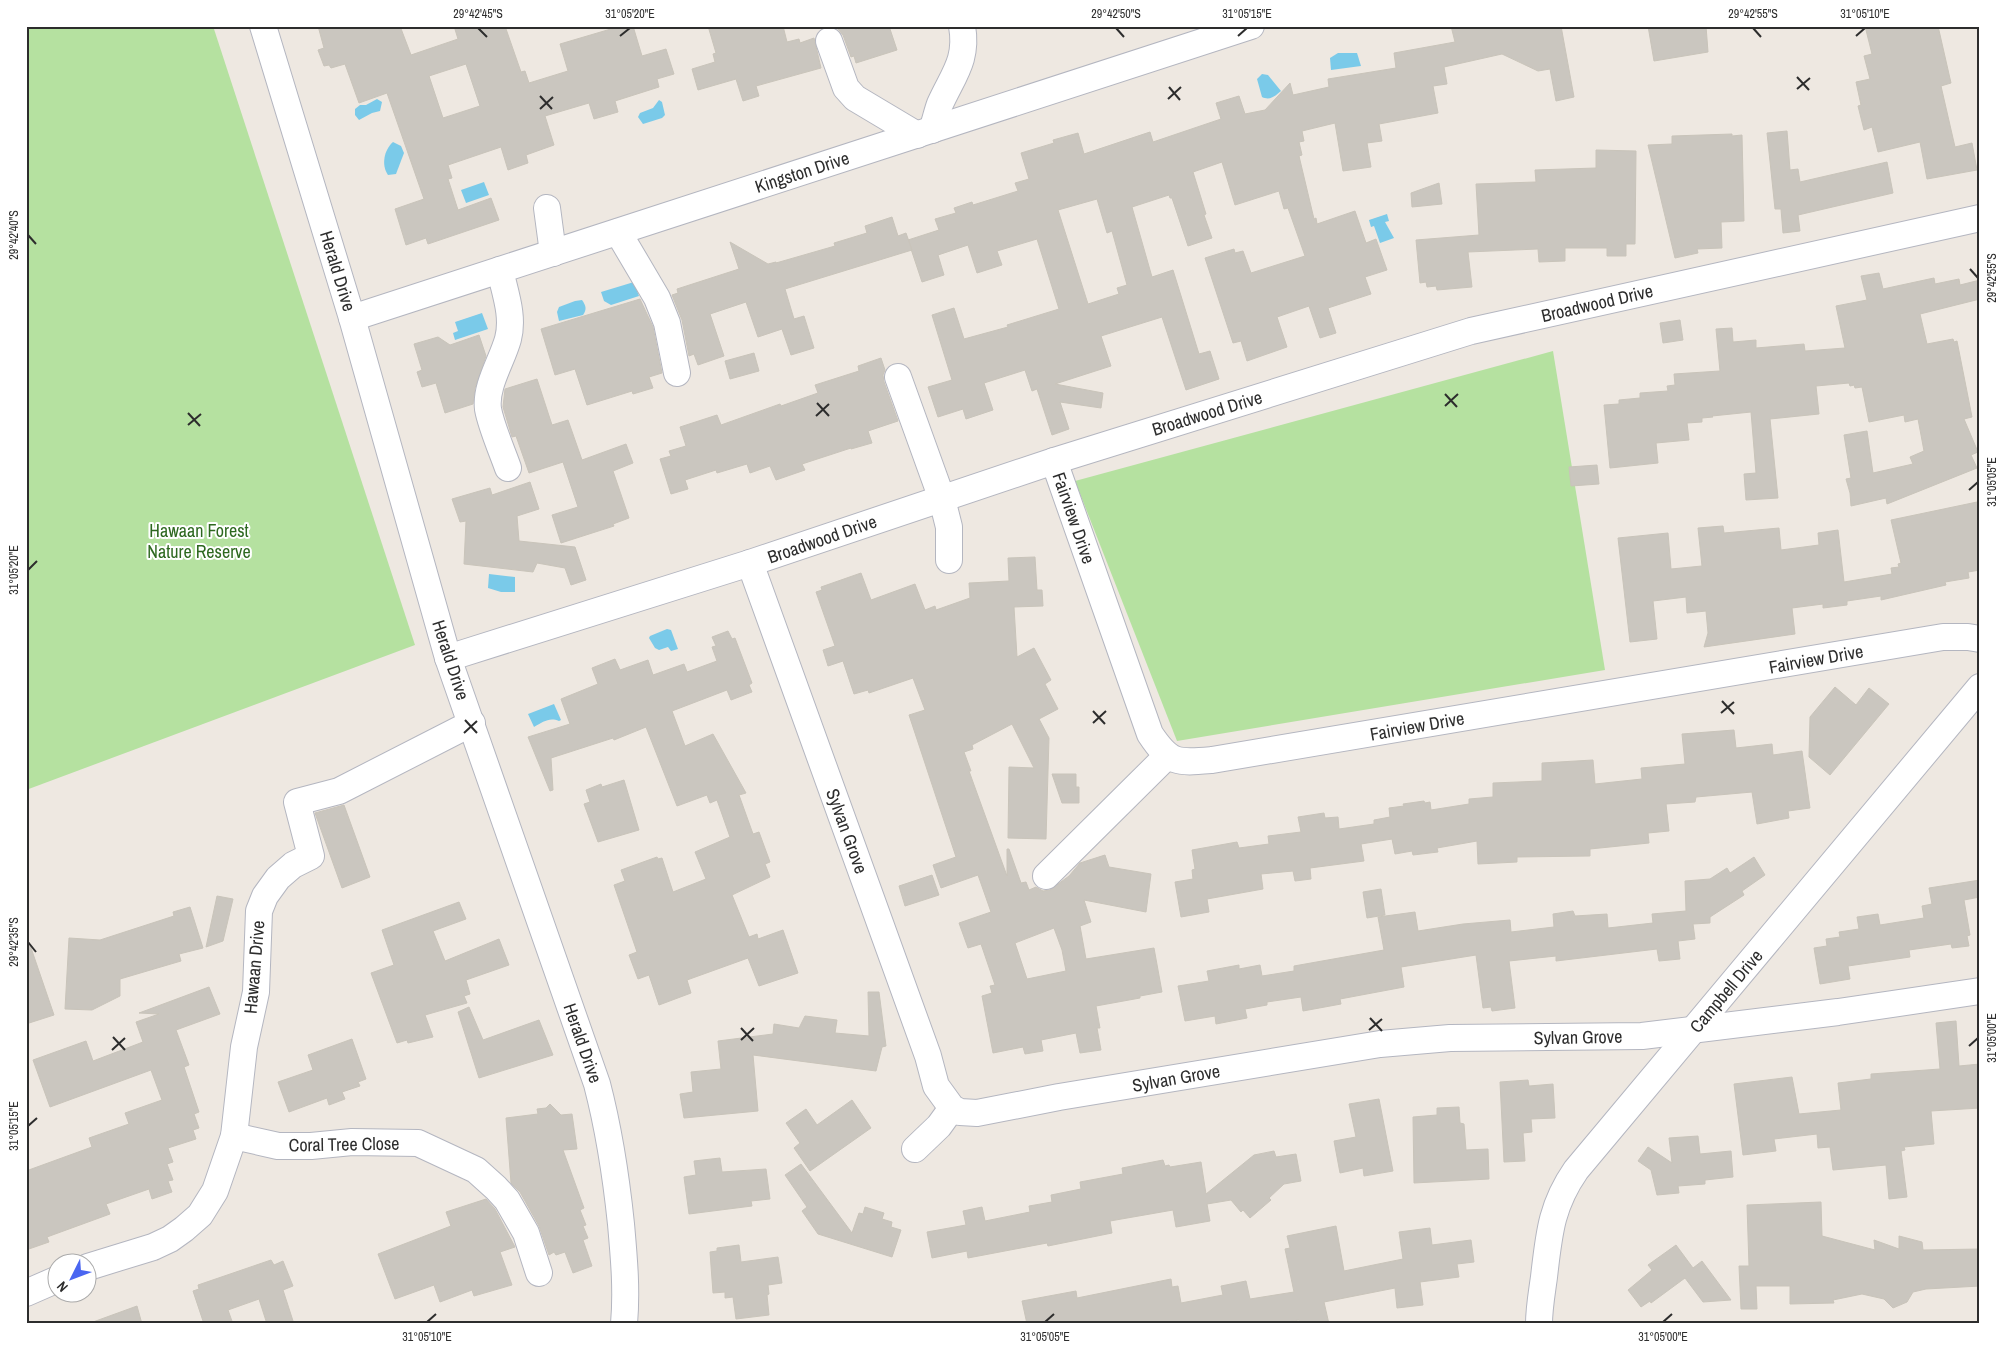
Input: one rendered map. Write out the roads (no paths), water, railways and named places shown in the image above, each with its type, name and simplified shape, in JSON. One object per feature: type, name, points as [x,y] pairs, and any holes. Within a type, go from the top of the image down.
[{"type":"street","name":"Herald Drive","points":[[264,26],[352,318],[448,658],[600,1093],[617,1188],[627,1284],[624,1324]]},
{"type":"street","points":[[829,41],[846,88],[855,98],[924,133],[960,66],[964,51],[962,26]]},
{"type":"street","name":"Kingston Drive","points":[[352,318],[618,232],[688,198],[924,133],[1251,26]]},
{"type":"street","points":[[547,208],[553,253]]},
{"type":"street","name":"Broadwood Drive","points":[[448,658],[750,563],[1054,461],[1471,331],[1980,218]]},
{"type":"street","points":[[618,232],[657,298],[667,323],[677,373]]},
{"type":"street","points":[[500,270],[509,308],[510,323],[508,338],[490,392],[488,410],[508,468]]},
{"type":"street","points":[[898,377],[942,499],[948,527],[949,560]]},
{"type":"street","name":"Fairview Drive","points":[[1054,461],[1150,734],[1167,756],[1191,762],[1943,637],[1980,639]]},
{"type":"street","name":"Sylvan Grove","points":[[750,563],[928,1056],[936,1086],[952,1108],[960,1112],[977,1113],[1410,1040],[1642,1036],[1838,1012],[1980,991]]},
{"type":"street","name":"Campbell Drive","points":[[1538,1324],[1550,1227],[1556,1203],[1564,1187],[1576,1170],[1980,687]]},
{"type":"street","name":"Hawaan Drive","points":[[98,1264],[153,1247],[184,1229],[200,1214],[215,1190],[234,1136],[244,1047],[256,992],[259,911],[265,896],[278,878],[293,865],[311,856],[297,802],[339,790],[472,723]]},
{"type":"street","points":[[1046,876],[1167,756]]},
{"type":"street","points":[[914,1150],[939,1126],[952,1108]]},
{"type":"street","name":"Coral Tree Close","points":[[234,1136],[278,1146],[311,1146],[352,1142],[418,1144],[476,1170],[496,1188],[517,1215],[526,1233],[540,1272]]},
{"type":"street","points":[[26,1292],[48,1283]]},
{"type":"water","points":[[1338,53],[1357,53],[1361,66],[1331,70],[1330,58]]},
{"type":"water","points":[[1262,74],[1268,75],[1281,91],[1272,97],[1262,97],[1257,79]]},
{"type":"water","points":[[377,99],[382,102],[380,111],[359,120],[355,115],[355,109],[360,105],[366,105]]},
{"type":"water","points":[[659,100],[662,102],[665,115],[662,118],[643,124],[638,117],[640,113],[653,108]]},
{"type":"water","points":[[393,142],[401,146],[404,153],[396,174],[388,175],[384,158],[387,149]]},
{"type":"water","points":[[484,182],[489,195],[466,203],[461,190]]},
{"type":"water","points":[[1387,214],[1389,221],[1385,222],[1394,238],[1380,243],[1374,226],[1371,227],[1369,220]]},
{"type":"water","points":[[634,282],[639,296],[611,305],[604,301],[601,292]]},
{"type":"water","points":[[582,300],[586,308],[583,315],[559,321],[557,312],[559,307]]},
{"type":"water","points":[[482,313],[488,329],[455,340],[453,333],[458,331],[455,322]]},
{"type":"water","points":[[489,574],[515,577],[515,592],[501,592],[488,588]]},
{"type":"water","points":[[667,629],[671,630],[678,649],[671,651],[668,647],[659,650],[655,648],[649,638]]},
{"type":"water","points":[[554,704],[561,720],[549,720],[534,727],[528,714]]},
{"type":"park label","name":"Hawaan Forest Nature Reserve","points":[[199,540]]}]
